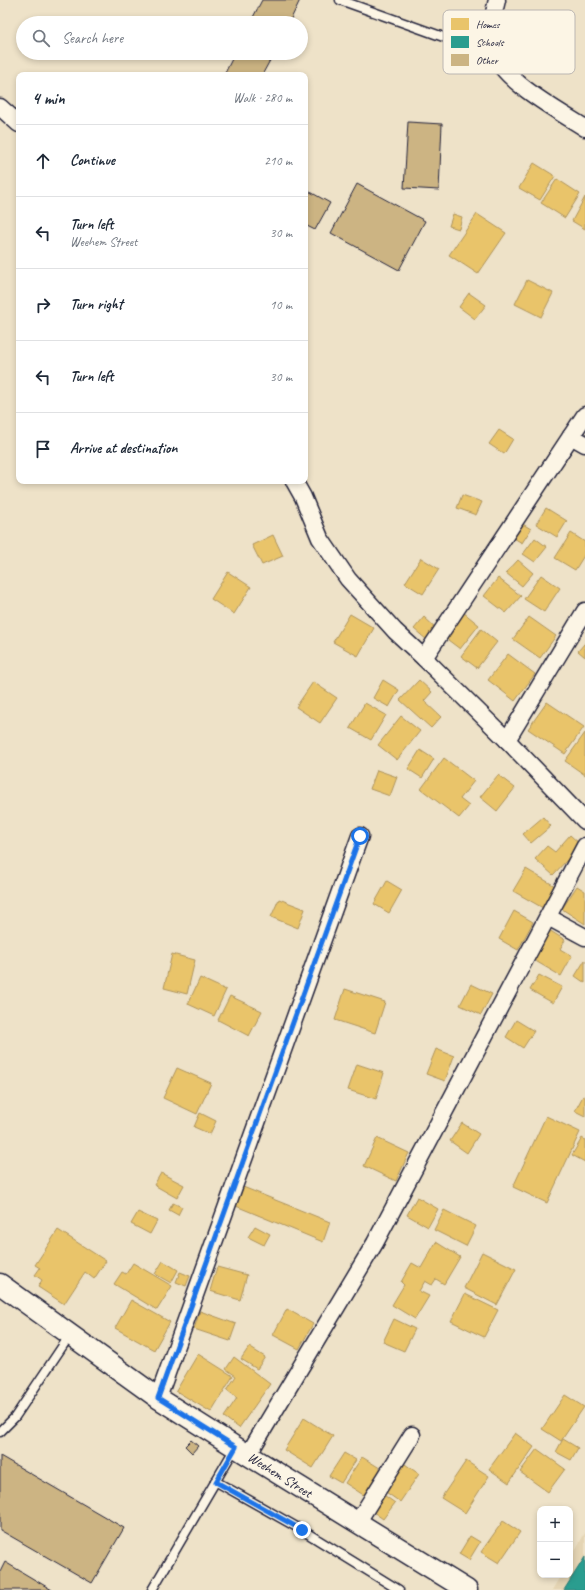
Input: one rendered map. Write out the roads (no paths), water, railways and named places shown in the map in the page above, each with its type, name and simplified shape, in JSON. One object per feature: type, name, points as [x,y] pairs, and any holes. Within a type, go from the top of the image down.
[{"type":"street","points":[[495,10],[497,0]]},
{"type":"street","points":[[508,74],[521,86],[585,128]]},
{"type":"street","points":[[0,107],[16,121]]},
{"type":"street","points":[[424,658],[578,440],[585,415]]},
{"type":"street","points":[[295,484],[320,538],[344,574],[395,631],[507,740],[585,821]]},
{"type":"street","points":[[507,740],[585,611]]},
{"type":"street","points":[[158,1398],[360,836]]},
{"type":"street","points":[[242,1451],[375,1243],[585,846]]},
{"type":"street","points":[[548,917],[585,937]]},
{"type":"street","name":"Weehem Street","points":[[0,1284],[158,1398],[467,1590]]},
{"type":"street","points":[[357,1523],[412,1435]]},
{"type":"lane","points":[[340,0],[443,37]]},
{"type":"lane","points":[[0,1432],[15,1417],[70,1335]]},
{"type":"lane","points":[[152,1590],[216,1482],[242,1451]]},
{"type":"lane","points":[[216,1482],[302,1530],[399,1590]]}]
